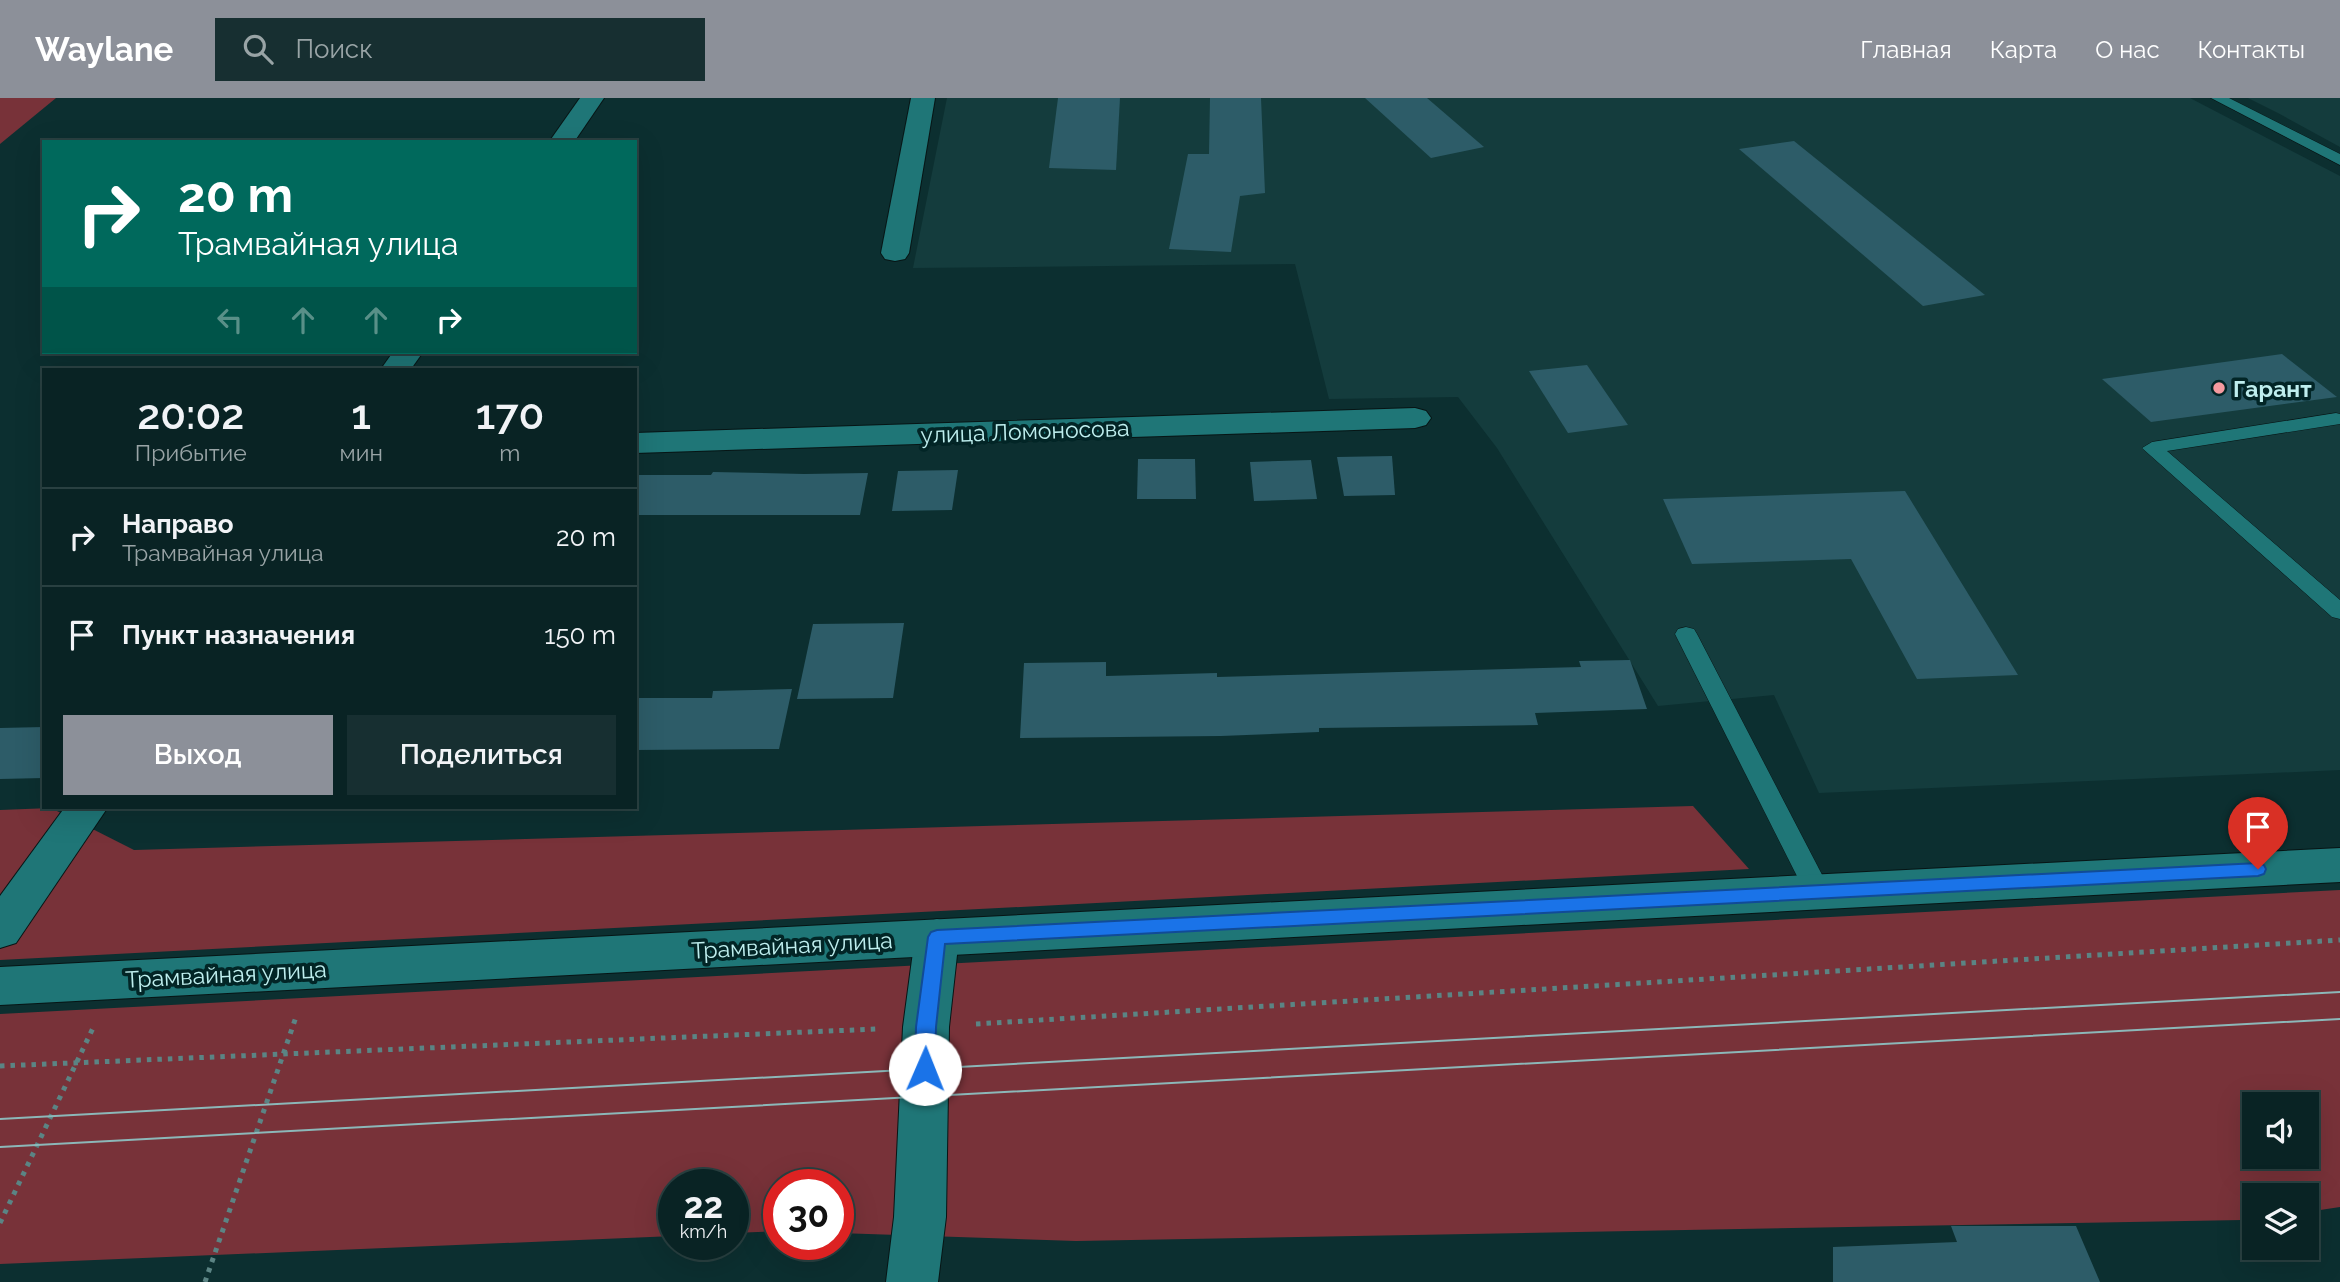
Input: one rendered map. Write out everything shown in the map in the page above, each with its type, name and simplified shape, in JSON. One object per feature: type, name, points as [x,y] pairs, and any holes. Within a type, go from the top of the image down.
[{"type":"street","points":[[562,140],[592,98]]},
{"type":"street","points":[[895,253],[923,98]]},
{"type":"street","name":"улица Ломоносова","points":[[637,443],[1415,418]]},
{"type":"street","points":[[0,930],[85,809]]},
{"type":"street","name":"Трамвайная улица","points":[[0,986],[2340,865]]},
{"type":"street","points":[[912,1282],[920,1217],[926,1027],[937,937]]},
{"type":"lane","points":[[2218,98],[2340,160]]},
{"type":"lane","points":[[2336,419],[2152,448],[2340,612]]},
{"type":"lane","points":[[1686,634],[1818,892]]},
{"type":"path","points":[[0,1066],[1064,1021],[2340,940]]},
{"type":"path","points":[[205,1282],[313,970]]},
{"type":"path","points":[[0,1223],[116,979]]},
{"type":"shaded area","points":[[0,98],[56,98],[0,144]]},
{"type":"shaded area","points":[[947,98],[2190,98],[2340,176],[2340,770],[1819,793],[1774,695],[1658,706],[1497,448],[1458,397],[1329,399],[1295,264],[913,268]]},
{"type":"shaded area","points":[[2248,98],[2340,98],[2340,147],[2278,113]]},
{"type":"shaded area","points":[[1693,806],[1749,869],[0,960],[0,810],[53,809],[134,850]]},
{"type":"shaded area","points":[[2340,890],[2340,1207],[2319,1210],[2319,1183],[2242,1183],[2242,1220],[1076,1241],[854,1234],[854,1169],[763,1169],[763,1232],[749,1232],[749,1169],[658,1169],[658,1237],[0,1264],[0,1014]]},
{"type":"building","points":[[1058,98],[1120,98],[1116,170],[1049,168]]},
{"type":"building","points":[[1210,98],[1261,98],[1265,193],[1240,196],[1231,252],[1169,249],[1188,154],[1209,154]]},
{"type":"building","points":[[1365,98],[1427,98],[1484,147],[1431,158]]},
{"type":"building","points":[[1794,141],[1985,295],[1923,306],[1739,149]]},
{"type":"building","name":"Гарант","points":[[2282,354],[2337,397],[2151,422],[2102,379]]},
{"type":"building","points":[[1587,365],[1628,425],[1568,433],[1529,371]]},
{"type":"building","points":[[1392,456],[1395,495],[1344,496],[1337,457]]},
{"type":"building","points":[[1138,459],[1195,459],[1196,499],[1137,499]]},
{"type":"building","points":[[1311,460],[1317,499],[1254,501],[1250,462]]},
{"type":"building","points":[[958,470],[952,510],[892,511],[898,471]]},
{"type":"building","points":[[713,472],[868,473],[860,515],[637,515],[637,475],[711,475]]},
{"type":"building","points":[[1905,491],[2018,675],[1917,679],[1851,559],[1692,564],[1663,499]]},
{"type":"building","points":[[904,623],[893,698],[797,699],[813,624]]},
{"type":"building","points":[[1630,660],[1647,709],[1535,713],[1538,725],[1319,728],[1319,732],[1221,736],[1020,738],[1024,663],[1106,662],[1106,676],[1217,673],[1217,677],[1581,667],[1579,661]]},
{"type":"building","points":[[792,689],[779,749],[637,750],[637,698],[712,698],[713,691]]},
{"type":"building","points":[[42,727],[42,778],[0,779],[0,728]]},
{"type":"building","points":[[1951,1226],[2076,1226],[2100,1282],[1833,1282],[1833,1247],[1957,1242]]},
{"type":"tram line","points":[[0,1119],[2340,992]]},
{"type":"tram line","points":[[0,1147],[2340,1019]]},
{"type":"place","name":"Гарант","points":[[2219,388]]},
{"type":"route","points":[[925,1069],[926,1027],[937,937],[2258,869]]}]
